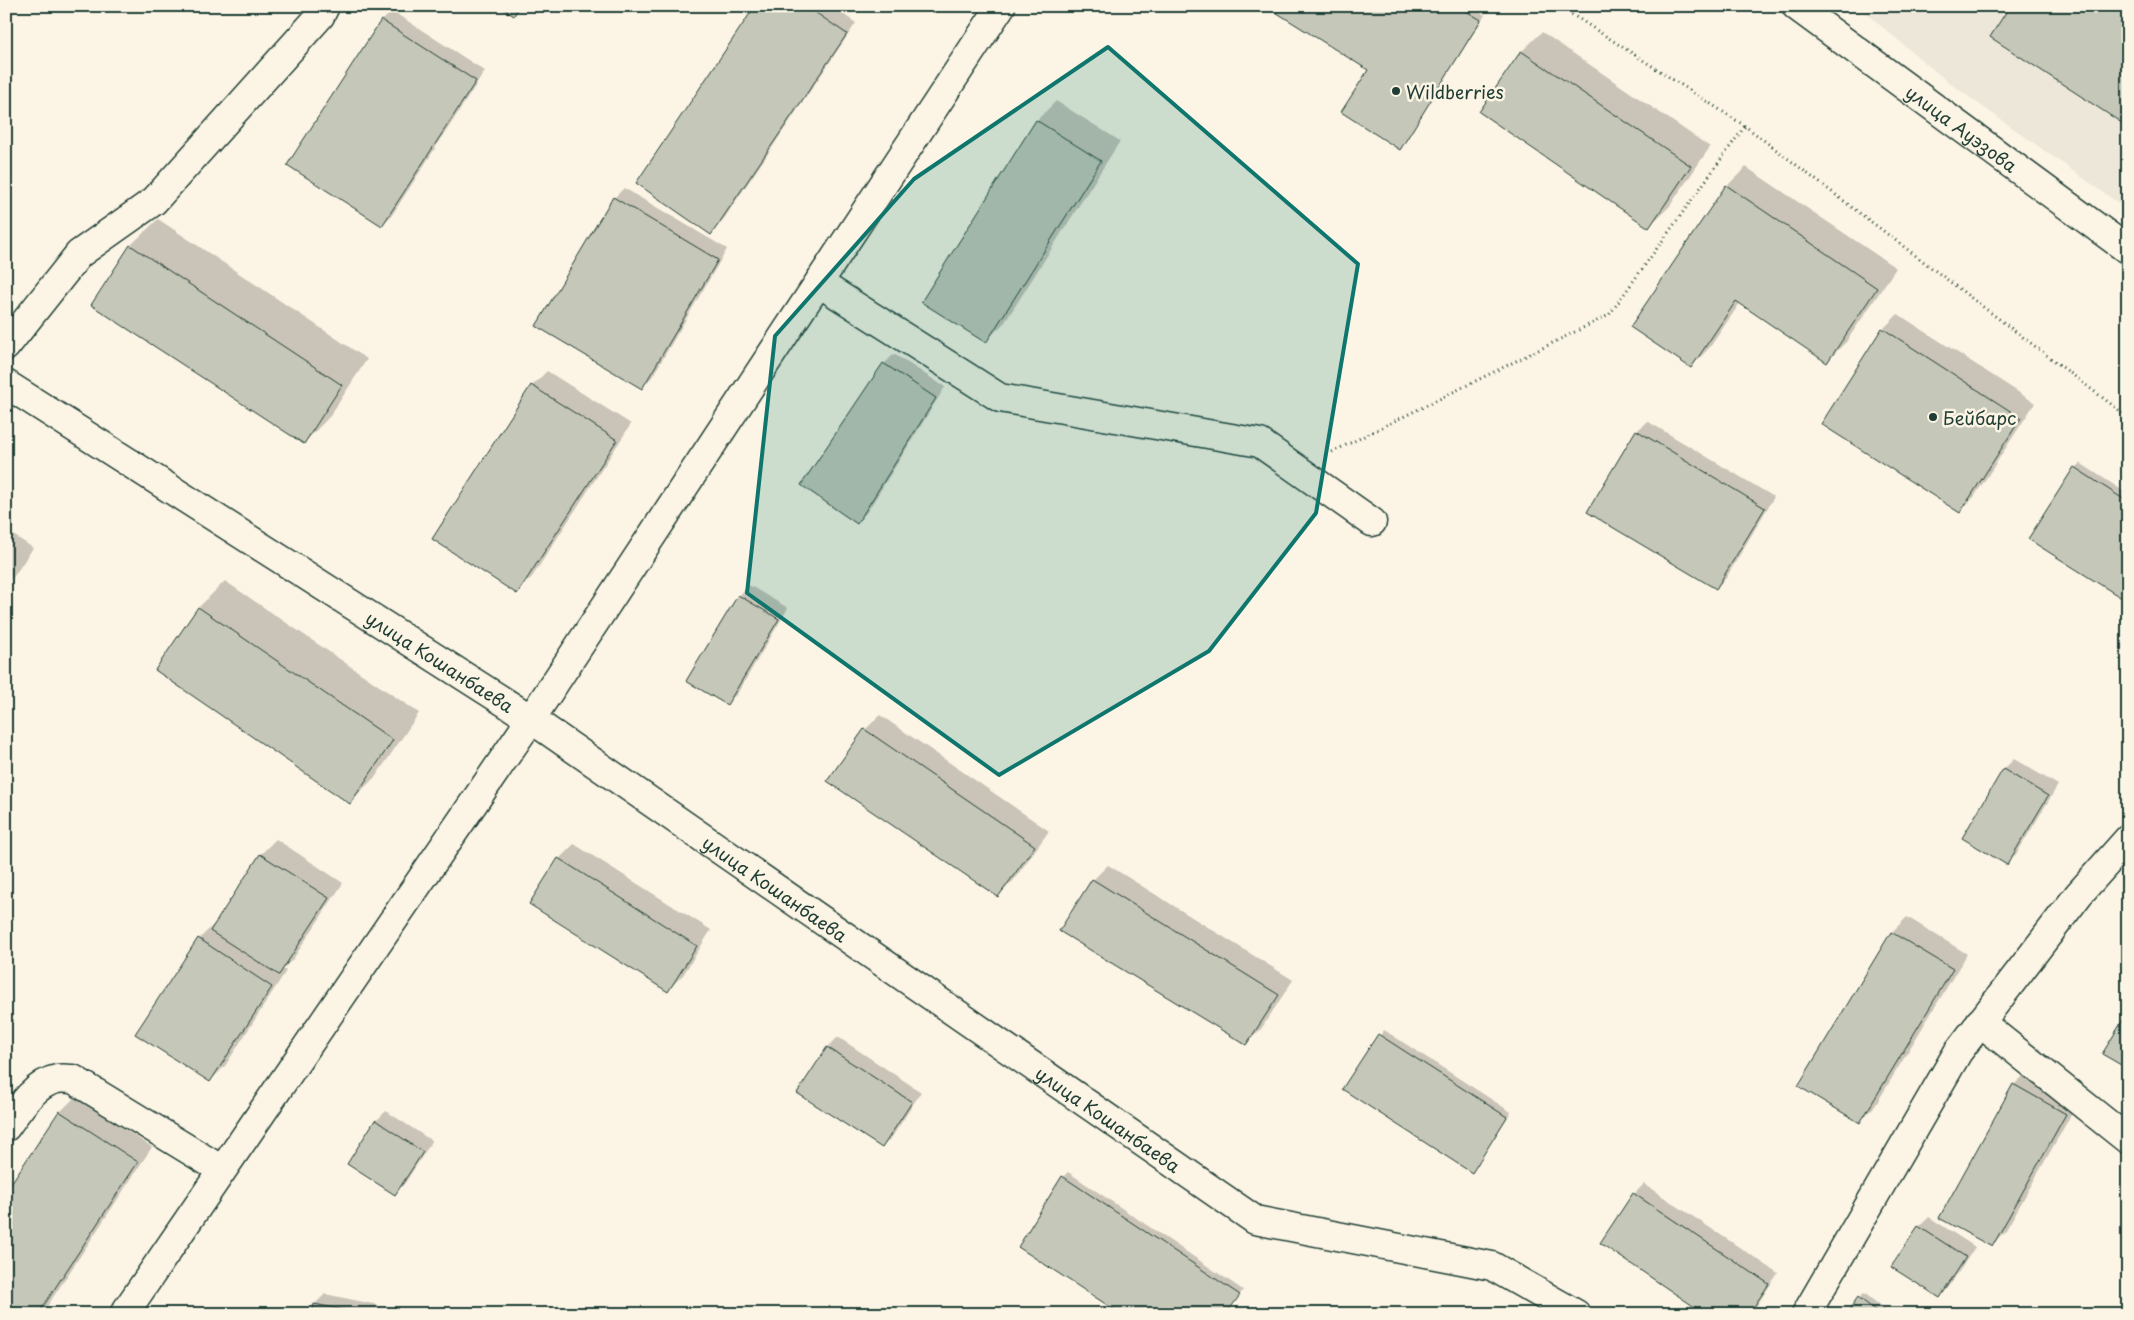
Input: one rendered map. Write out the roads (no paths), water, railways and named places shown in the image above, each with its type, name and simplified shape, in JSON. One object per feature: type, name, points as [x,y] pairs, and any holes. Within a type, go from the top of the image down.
[{"type":"street","points":[[6,346],[79,254],[154,201],[320,16],[325,6]]},
{"type":"street","points":[[124,1314],[531,719],[1001,6]]},
{"type":"street","name":"улица Ауэзова","points":[[1796,6],[2128,250]]},
{"type":"street","points":[[819,283],[1000,398],[1260,443],[1372,522]]},
{"type":"street","name":"улица Кошанбаева","points":[[6,384],[531,719],[1256,1220],[1492,1266],[1576,1314]]},
{"type":"street","points":[[1806,1314],[1958,1052],[2079,894],[2128,839]]},
{"type":"street","points":[[1980,1022],[2128,1140]]},
{"type":"street","points":[[6,1127],[21,1106],[41,1086],[56,1079],[73,1080],[222,1170]]},
{"type":"place","name":"Wildberries","points":[[1396,91]]},
{"type":"place","name":"Бейбарс","points":[[1933,417]]}]
